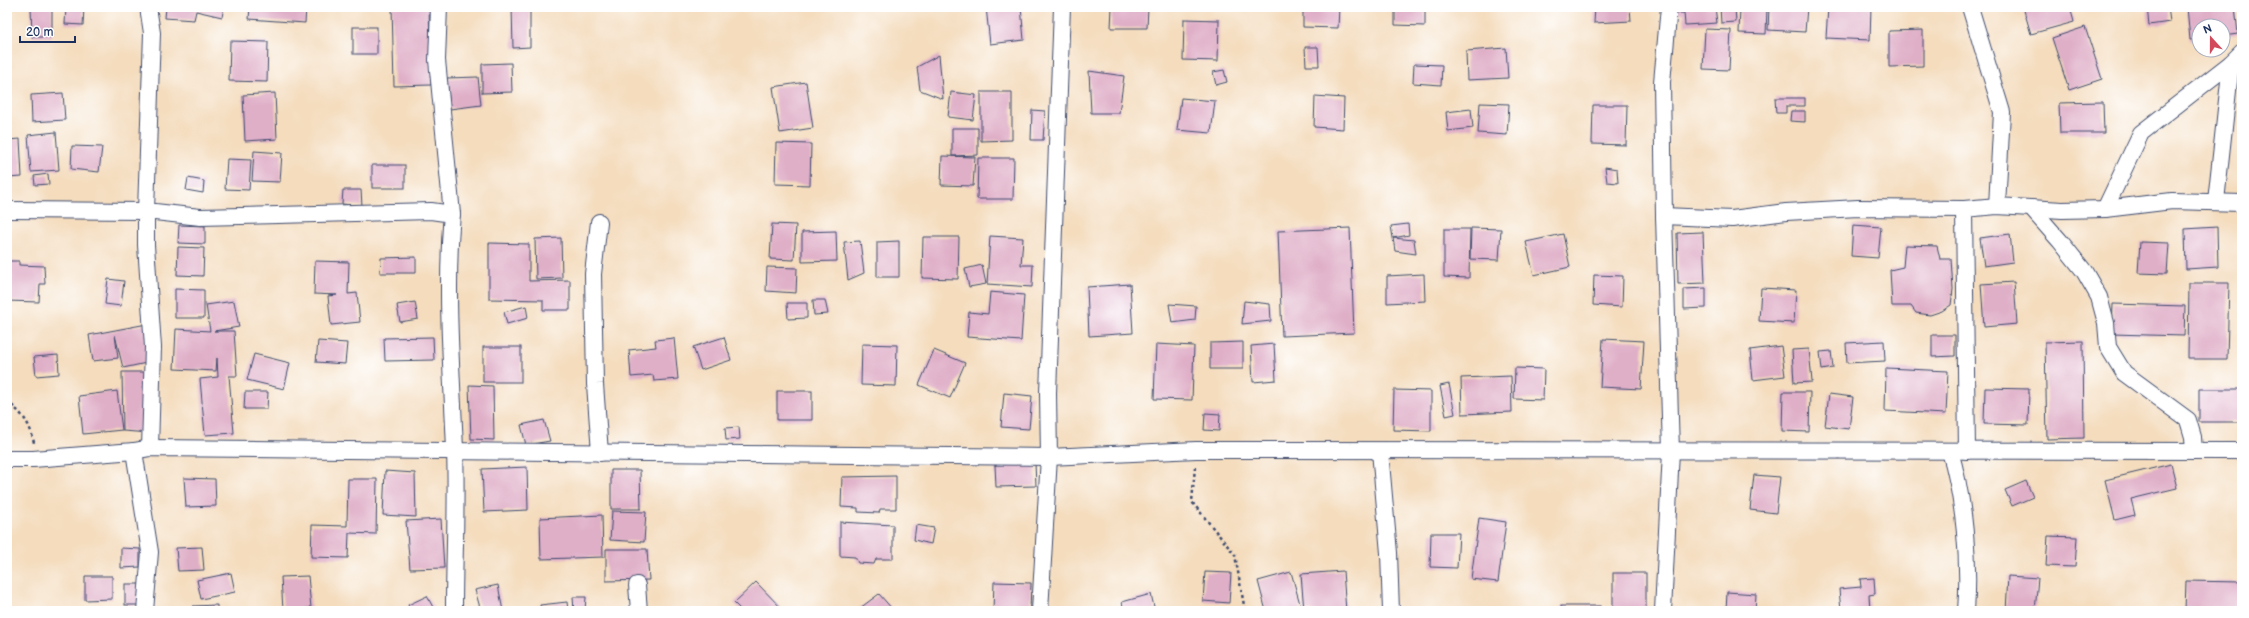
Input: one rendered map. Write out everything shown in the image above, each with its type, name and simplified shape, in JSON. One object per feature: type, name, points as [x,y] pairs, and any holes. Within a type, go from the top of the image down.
[{"type":"street","points":[[148,7],[152,33],[146,211],[146,245],[153,347],[150,448]]},
{"type":"street","points":[[439,7],[437,60],[452,214],[449,246],[450,374],[455,451],[454,611]]},
{"type":"street","points":[[1040,611],[1049,457],[1048,393],[1062,7]]},
{"type":"street","points":[[1663,611],[1671,451],[1664,216],[1662,82],[1669,7]]},
{"type":"street","points":[[1970,7],[1978,35],[1992,73],[2002,112],[1997,206]]},
{"type":"street","points":[[1978,35],[1981,7]]},
{"type":"street","points":[[2216,201],[2236,57]]},
{"type":"street","points":[[2105,209],[2141,133],[2236,57]]},
{"type":"street","points":[[1664,216],[1732,219],[1786,212],[1858,208],[1964,209],[1997,206],[2105,209],[2172,201],[2216,201],[2242,203]]},
{"type":"street","points":[[2031,208],[2084,271],[2099,297],[2106,323],[2108,347],[2124,373],[2188,420],[2193,437],[2194,451]]},
{"type":"street","points":[[1964,209],[1967,451]]},
{"type":"street","points":[[7,210],[146,211],[200,217],[431,212],[452,214]]},
{"type":"street","points":[[599,222],[593,274],[595,384],[600,453]]},
{"type":"street","points":[[7,458],[33,459],[134,451],[150,448],[1049,457],[1196,450],[2242,451]]},
{"type":"street","points":[[134,451],[150,552],[145,611]]},
{"type":"street","points":[[1380,451],[1389,553],[1391,611]]},
{"type":"street","points":[[1950,451],[1956,474],[1965,547],[1966,611]]},
{"type":"street","points":[[637,585],[639,611]]},
{"type":"path","points":[[7,401],[19,411],[31,427],[34,443],[33,459]]},
{"type":"path","points":[[1196,450],[1192,502],[1235,555],[1245,611]]},
{"type":"building","points":[[31,7],[52,7],[52,37],[32,37]]},
{"type":"building","points":[[66,7],[84,7],[83,25],[65,24]]},
{"type":"building","points":[[166,7],[224,7],[222,17],[196,11],[194,20],[165,18]]},
{"type":"building","points":[[250,7],[306,7],[305,23],[249,19]]},
{"type":"building","points":[[392,7],[429,7],[431,85],[394,86]]},
{"type":"building","points":[[512,7],[530,7],[530,47],[513,48]]},
{"type":"building","points":[[986,7],[1021,7],[1024,40],[990,44]]},
{"type":"building","points":[[1112,7],[1148,7],[1147,28],[1111,28]]},
{"type":"building","points":[[1303,7],[1339,7],[1338,28],[1303,27]]},
{"type":"building","points":[[1395,7],[1425,7],[1425,26],[1395,25]]},
{"type":"building","points":[[1595,7],[1630,7],[1631,21],[1594,23]]},
{"type":"building","points":[[1677,7],[1715,7],[1717,23],[1685,25],[1684,13],[1678,13]]},
{"type":"building","points":[[1720,7],[1735,7],[1736,22],[1721,23]]},
{"type":"building","points":[[1740,7],[1767,7],[1766,34],[1739,33]]},
{"type":"building","points":[[1769,7],[1807,7],[1805,32],[1768,30]]},
{"type":"building","points":[[1828,7],[1871,7],[1870,40],[1826,38]]},
{"type":"building","points":[[2023,7],[2070,7],[2074,22],[2031,34]]},
{"type":"building","points":[[2147,7],[2168,7],[2170,22],[2149,25]]},
{"type":"building","points":[[2187,7],[2235,7],[2238,34],[2231,35],[2231,18],[2191,18],[2190,40]]},
{"type":"building","points":[[1184,19],[1219,20],[1218,61],[1183,60]]},
{"type":"building","points":[[353,27],[377,27],[377,54],[353,54]]},
{"type":"building","points":[[2085,27],[2102,79],[2069,90],[2052,38]]},
{"type":"building","points":[[1705,29],[1731,30],[1729,70],[1703,69]]},
{"type":"building","points":[[1923,30],[1923,66],[1889,67],[1889,31]]},
{"type":"building","points":[[230,41],[268,42],[267,82],[229,81]]},
{"type":"building","points":[[1305,47],[1318,47],[1319,66],[1306,66]]},
{"type":"building","points":[[1506,48],[1508,78],[1467,80],[1466,51]]},
{"type":"building","points":[[939,55],[943,99],[920,90],[917,67]]},
{"type":"building","points":[[511,63],[512,92],[482,93],[482,64]]},
{"type":"building","points":[[1414,64],[1442,65],[1441,85],[1413,83]]},
{"type":"building","points":[[1224,70],[1227,82],[1216,85],[1213,72]]},
{"type":"building","points":[[1089,71],[1124,76],[1119,113],[1091,113]]},
{"type":"building","points":[[478,77],[481,105],[450,109],[447,78]]},
{"type":"building","points":[[806,82],[813,128],[780,133],[773,87]]},
{"type":"building","points":[[951,92],[976,95],[973,120],[948,117]]},
{"type":"building","points":[[981,92],[1012,92],[1012,140],[981,141]]},
{"type":"building","points":[[63,93],[65,120],[32,122],[31,95]]},
{"type":"building","points":[[275,93],[277,139],[245,141],[243,95]]},
{"type":"building","points":[[1315,96],[1344,98],[1343,129],[1314,127]]},
{"type":"building","points":[[1181,98],[1215,101],[1211,133],[1177,130]]},
{"type":"building","points":[[1775,98],[1805,98],[1805,106],[1786,106],[1786,113],[1776,113]]},
{"type":"building","points":[[2103,102],[2104,133],[2060,133],[2059,103]]},
{"type":"building","points":[[1480,103],[1509,104],[1507,135],[1478,133]]},
{"type":"building","points":[[1593,105],[1627,105],[1626,145],[1592,144]]},
{"type":"building","points":[[1471,109],[1473,128],[1448,131],[1446,112]]},
{"type":"building","points":[[1032,110],[1045,111],[1043,140],[1031,140]]},
{"type":"building","points":[[1791,111],[1805,111],[1805,122],[1790,121]]},
{"type":"building","points":[[952,128],[978,128],[978,155],[952,156]]},
{"type":"building","points":[[56,132],[59,170],[31,172],[28,135]]},
{"type":"building","points":[[20,139],[22,177],[7,178],[7,140]]},
{"type":"building","points":[[776,143],[811,144],[810,185],[775,184]]},
{"type":"building","points":[[72,146],[102,147],[99,172],[71,169]]},
{"type":"building","points":[[254,151],[282,153],[280,182],[252,181]]},
{"type":"building","points":[[942,156],[975,157],[973,186],[941,185]]},
{"type":"building","points":[[978,158],[1014,158],[1013,199],[977,199]]},
{"type":"building","points":[[227,159],[251,160],[249,190],[225,189]]},
{"type":"building","points":[[372,165],[405,165],[405,188],[372,188]]},
{"type":"building","points":[[1605,167],[1617,169],[1618,183],[1607,182]]},
{"type":"building","points":[[48,174],[49,184],[35,185],[34,176]]},
{"type":"building","points":[[188,178],[204,181],[203,193],[186,190]]},
{"type":"building","points":[[343,190],[361,190],[362,206],[342,204]]},
{"type":"building","points":[[772,224],[796,225],[794,260],[770,259]]},
{"type":"building","points":[[1408,224],[1409,235],[1393,238],[1391,226]]},
{"type":"building","points":[[179,225],[205,226],[205,244],[178,243]]},
{"type":"building","points":[[1853,225],[1881,227],[1878,258],[1851,256]]},
{"type":"building","points":[[2217,227],[2218,267],[2186,269],[2185,229]]},
{"type":"building","points":[[1350,228],[1354,333],[1282,336],[1278,231]]},
{"type":"building","points":[[1471,228],[1501,229],[1499,260],[1470,259]]},
{"type":"building","points":[[1444,229],[1470,229],[1469,278],[1444,277]]},
{"type":"building","points":[[836,231],[837,261],[802,262],[802,232]]},
{"type":"building","points":[[1703,232],[1705,283],[1678,284],[1677,233]]},
{"type":"building","points":[[1563,234],[1570,267],[1534,275],[1526,242]]},
{"type":"building","points":[[2010,234],[2013,262],[1984,266],[1980,238]]},
{"type":"building","points":[[990,236],[1023,238],[1021,265],[1033,265],[1032,287],[987,284]]},
{"type":"building","points":[[923,237],[959,237],[958,279],[922,278]]},
{"type":"building","points":[[561,238],[562,278],[536,279],[535,239]]},
{"type":"building","points":[[1393,238],[1414,240],[1416,254],[1395,251]]},
{"type":"building","points":[[860,241],[864,273],[848,280],[844,242]]},
{"type":"building","points":[[899,241],[899,277],[877,277],[877,242]]},
{"type":"building","points":[[2140,242],[2169,243],[2167,274],[2138,273]]},
{"type":"building","points":[[489,243],[529,244],[529,281],[570,280],[570,310],[543,310],[543,300],[489,299]]},
{"type":"building","points":[[1905,245],[1937,246],[1940,259],[1951,259],[1953,289],[1951,305],[1942,311],[1930,315],[1916,313],[1911,306],[1892,306],[1890,270],[1903,267]]},
{"type":"building","points":[[178,247],[204,248],[203,276],[177,275]]},
{"type":"building","points":[[416,257],[416,273],[380,273],[381,258]]},
{"type":"building","points":[[7,261],[19,261],[19,265],[44,266],[45,284],[40,284],[39,302],[7,301]]},
{"type":"building","points":[[315,261],[349,262],[348,294],[357,293],[360,322],[331,325],[328,296],[337,295],[314,294]]},
{"type":"building","points":[[982,265],[986,284],[969,287],[965,269]]},
{"type":"building","points":[[767,267],[797,268],[796,293],[766,291]]},
{"type":"building","points":[[1424,274],[1425,301],[1387,303],[1387,276]]},
{"type":"building","points":[[1594,275],[1623,276],[1622,307],[1593,305]]},
{"type":"building","points":[[108,279],[124,281],[121,306],[105,304]]},
{"type":"building","points":[[2014,282],[2017,324],[1984,327],[1981,284]]},
{"type":"building","points":[[2189,283],[2229,283],[2227,359],[2188,359]]},
{"type":"building","points":[[1130,284],[1133,333],[1089,336],[1087,287]]},
{"type":"building","points":[[1706,288],[1706,308],[1684,309],[1684,289]]},
{"type":"building","points":[[1761,288],[1796,290],[1794,323],[1759,321]]},
{"type":"building","points":[[175,289],[204,290],[204,318],[175,318]]},
{"type":"building","points":[[990,292],[1024,295],[1021,341],[967,337],[969,312],[988,314]]},
{"type":"building","points":[[813,300],[825,300],[828,314],[814,315]]},
{"type":"building","points":[[234,301],[239,327],[214,331],[234,331],[237,376],[229,376],[234,433],[205,435],[200,379],[218,377],[217,358],[216,371],[174,369],[176,329],[210,331],[206,305]]},
{"type":"building","points":[[1244,301],[1270,304],[1271,321],[1242,324]]},
{"type":"building","points":[[415,302],[418,319],[400,322],[397,305]]},
{"type":"building","points":[[787,303],[807,303],[807,318],[788,319]]},
{"type":"building","points":[[1169,304],[1196,306],[1195,320],[1172,323]]},
{"type":"building","points":[[2113,304],[2185,306],[2184,336],[2112,334]]},
{"type":"building","points":[[526,306],[528,318],[507,324],[504,312]]},
{"type":"building","points":[[147,324],[151,362],[123,368],[115,335],[118,358],[93,361],[89,335]]},
{"type":"building","points":[[1932,335],[1955,335],[1955,356],[1932,357]]},
{"type":"building","points":[[433,337],[434,360],[385,361],[384,338]]},
{"type":"building","points":[[724,337],[731,360],[701,370],[693,347]]},
{"type":"building","points":[[674,338],[678,379],[654,381],[653,375],[631,377],[629,350],[656,347],[655,340]]},
{"type":"building","points":[[1603,339],[1644,341],[1641,389],[1600,387]]},
{"type":"building","points":[[318,341],[347,343],[345,364],[316,362]]},
{"type":"building","points":[[1884,341],[1885,361],[1847,363],[1846,343]]},
{"type":"building","points":[[2083,341],[2084,438],[2047,439],[2045,342]]},
{"type":"building","points":[[1243,342],[1243,369],[1210,369],[1210,343]]},
{"type":"building","points":[[862,344],[897,345],[896,386],[861,385]]},
{"type":"building","points":[[1156,344],[1194,346],[1192,400],[1154,399]]},
{"type":"building","points":[[1274,344],[1276,380],[1253,382],[1251,346]]},
{"type":"building","points":[[1781,346],[1785,376],[1753,380],[1750,350]]},
{"type":"building","points":[[483,347],[521,347],[521,382],[483,382]]},
{"type":"building","points":[[1809,349],[1812,382],[1794,383],[1792,350]]},
{"type":"building","points":[[934,350],[965,363],[950,398],[919,385]]},
{"type":"building","points":[[1831,351],[1833,368],[1822,370],[1820,352]]},
{"type":"building","points":[[254,354],[290,363],[284,389],[247,380]]},
{"type":"building","points":[[58,355],[59,374],[36,376],[34,357]]},
{"type":"building","points":[[1515,368],[1544,369],[1543,400],[1514,399]]},
{"type":"building","points":[[1886,368],[1948,371],[1946,414],[1885,411]]},
{"type":"building","points":[[122,372],[148,372],[149,433],[123,431]]},
{"type":"building","points":[[1511,376],[1512,412],[1462,414],[1461,378]]},
{"type":"building","points":[[1449,384],[1455,414],[1446,416],[1440,386]]},
{"type":"building","points":[[469,385],[493,386],[494,440],[471,439]]},
{"type":"building","points":[[1985,388],[2029,389],[2028,425],[1984,424]]},
{"type":"building","points":[[2199,389],[2242,389],[2242,416],[2239,416],[2239,422],[2199,422]]},
{"type":"building","points":[[1394,390],[1431,391],[1431,431],[1393,430]]},
{"type":"building","points":[[117,391],[122,430],[83,434],[79,396]]},
{"type":"building","points":[[777,391],[812,391],[812,420],[777,420]]},
{"type":"building","points":[[245,392],[268,392],[267,409],[244,409]]},
{"type":"building","points":[[1783,392],[1810,392],[1809,432],[1782,431]]},
{"type":"building","points":[[1004,393],[1032,396],[1029,429],[1001,427]]},
{"type":"building","points":[[1829,394],[1853,397],[1849,429],[1825,426]]},
{"type":"building","points":[[1205,413],[1220,414],[1219,431],[1204,430]]},
{"type":"building","points":[[544,420],[550,441],[526,445],[521,425]]},
{"type":"building","points":[[739,427],[740,439],[726,440],[725,428]]},
{"type":"building","points":[[1035,463],[1036,486],[996,487],[995,465]]},
{"type":"building","points":[[2171,464],[2177,488],[2131,499],[2135,515],[2115,520],[2105,480]]},
{"type":"building","points":[[527,467],[528,510],[484,512],[482,469]]},
{"type":"building","points":[[611,470],[640,470],[641,509],[611,509]]},
{"type":"building","points":[[385,471],[415,473],[416,517],[383,515]]},
{"type":"building","points":[[1754,475],[1780,477],[1776,513],[1750,510]]},
{"type":"building","points":[[896,476],[896,509],[880,509],[879,513],[858,512],[858,508],[841,507],[842,477]]},
{"type":"building","points":[[184,478],[215,479],[216,506],[186,507]]},
{"type":"building","points":[[348,479],[377,479],[376,534],[349,533],[348,558],[311,557],[312,525],[347,526]]},
{"type":"building","points":[[2026,481],[2033,497],[2012,506],[2005,490]]},
{"type":"building","points":[[612,511],[646,512],[644,542],[610,540]]},
{"type":"building","points":[[602,515],[603,557],[541,559],[540,518]]},
{"type":"building","points":[[1479,518],[1506,522],[1498,582],[1471,579]]},
{"type":"building","points":[[441,519],[444,568],[410,569],[406,521]]},
{"type":"building","points":[[840,522],[893,525],[893,559],[876,559],[874,564],[858,563],[855,557],[840,556]]},
{"type":"building","points":[[916,525],[934,528],[931,544],[914,540]]},
{"type":"building","points":[[1431,533],[1459,533],[1457,568],[1430,567]]},
{"type":"building","points":[[2048,536],[2077,537],[2075,567],[2046,566]]},
{"type":"building","points":[[202,547],[204,570],[178,571],[176,548]]},
{"type":"building","points":[[121,548],[140,549],[140,567],[121,568]]},
{"type":"building","points":[[606,549],[647,549],[649,580],[606,581]]},
{"type":"building","points":[[1343,571],[1346,611],[1304,611],[1301,574]]},
{"type":"building","points":[[1205,572],[1231,573],[1229,603],[1203,601]]},
{"type":"building","points":[[1291,572],[1302,611],[1266,611],[1258,581]]},
{"type":"building","points":[[231,573],[235,592],[201,599],[197,580]]},
{"type":"building","points":[[1613,573],[1646,573],[1646,611],[1613,611]]},
{"type":"building","points":[[85,576],[112,576],[112,599],[85,600]]},
{"type":"building","points":[[308,576],[311,608],[283,610],[281,577]]},
{"type":"building","points":[[2008,576],[2038,578],[2035,611],[2006,611]]},
{"type":"building","points":[[1874,578],[1875,594],[1869,595],[1870,611],[1841,611],[1839,589],[1861,587],[1860,579]]},
{"type":"building","points":[[2186,581],[2242,582],[2242,611],[2185,611]]},
{"type":"building","points":[[756,582],[784,611],[742,611],[734,603]]},
{"type":"building","points":[[994,582],[1031,583],[1030,611],[993,611]]},
{"type":"building","points":[[125,584],[142,584],[142,605],[125,605]]},
{"type":"building","points":[[498,585],[503,611],[481,611],[475,590]]},
{"type":"building","points":[[1727,592],[1756,594],[1755,611],[1726,611]]},
{"type":"building","points":[[879,594],[894,611],[856,611]]},
{"type":"building","points":[[1151,594],[1155,611],[1124,611],[1122,602]]},
{"type":"building","points":[[427,596],[435,611],[411,611],[408,605]]},
{"type":"building","points":[[573,597],[586,597],[585,611],[574,611]]},
{"type":"building","points":[[567,602],[568,611],[541,611],[540,605]]},
{"type":"building","points":[[217,605],[217,611],[193,611],[193,606]]},
{"type":"building","points":[[1561,606],[1600,606],[1600,611],[1561,611]]},
{"type":"building","points":[[384,609],[396,610],[396,611],[383,611]]}]
